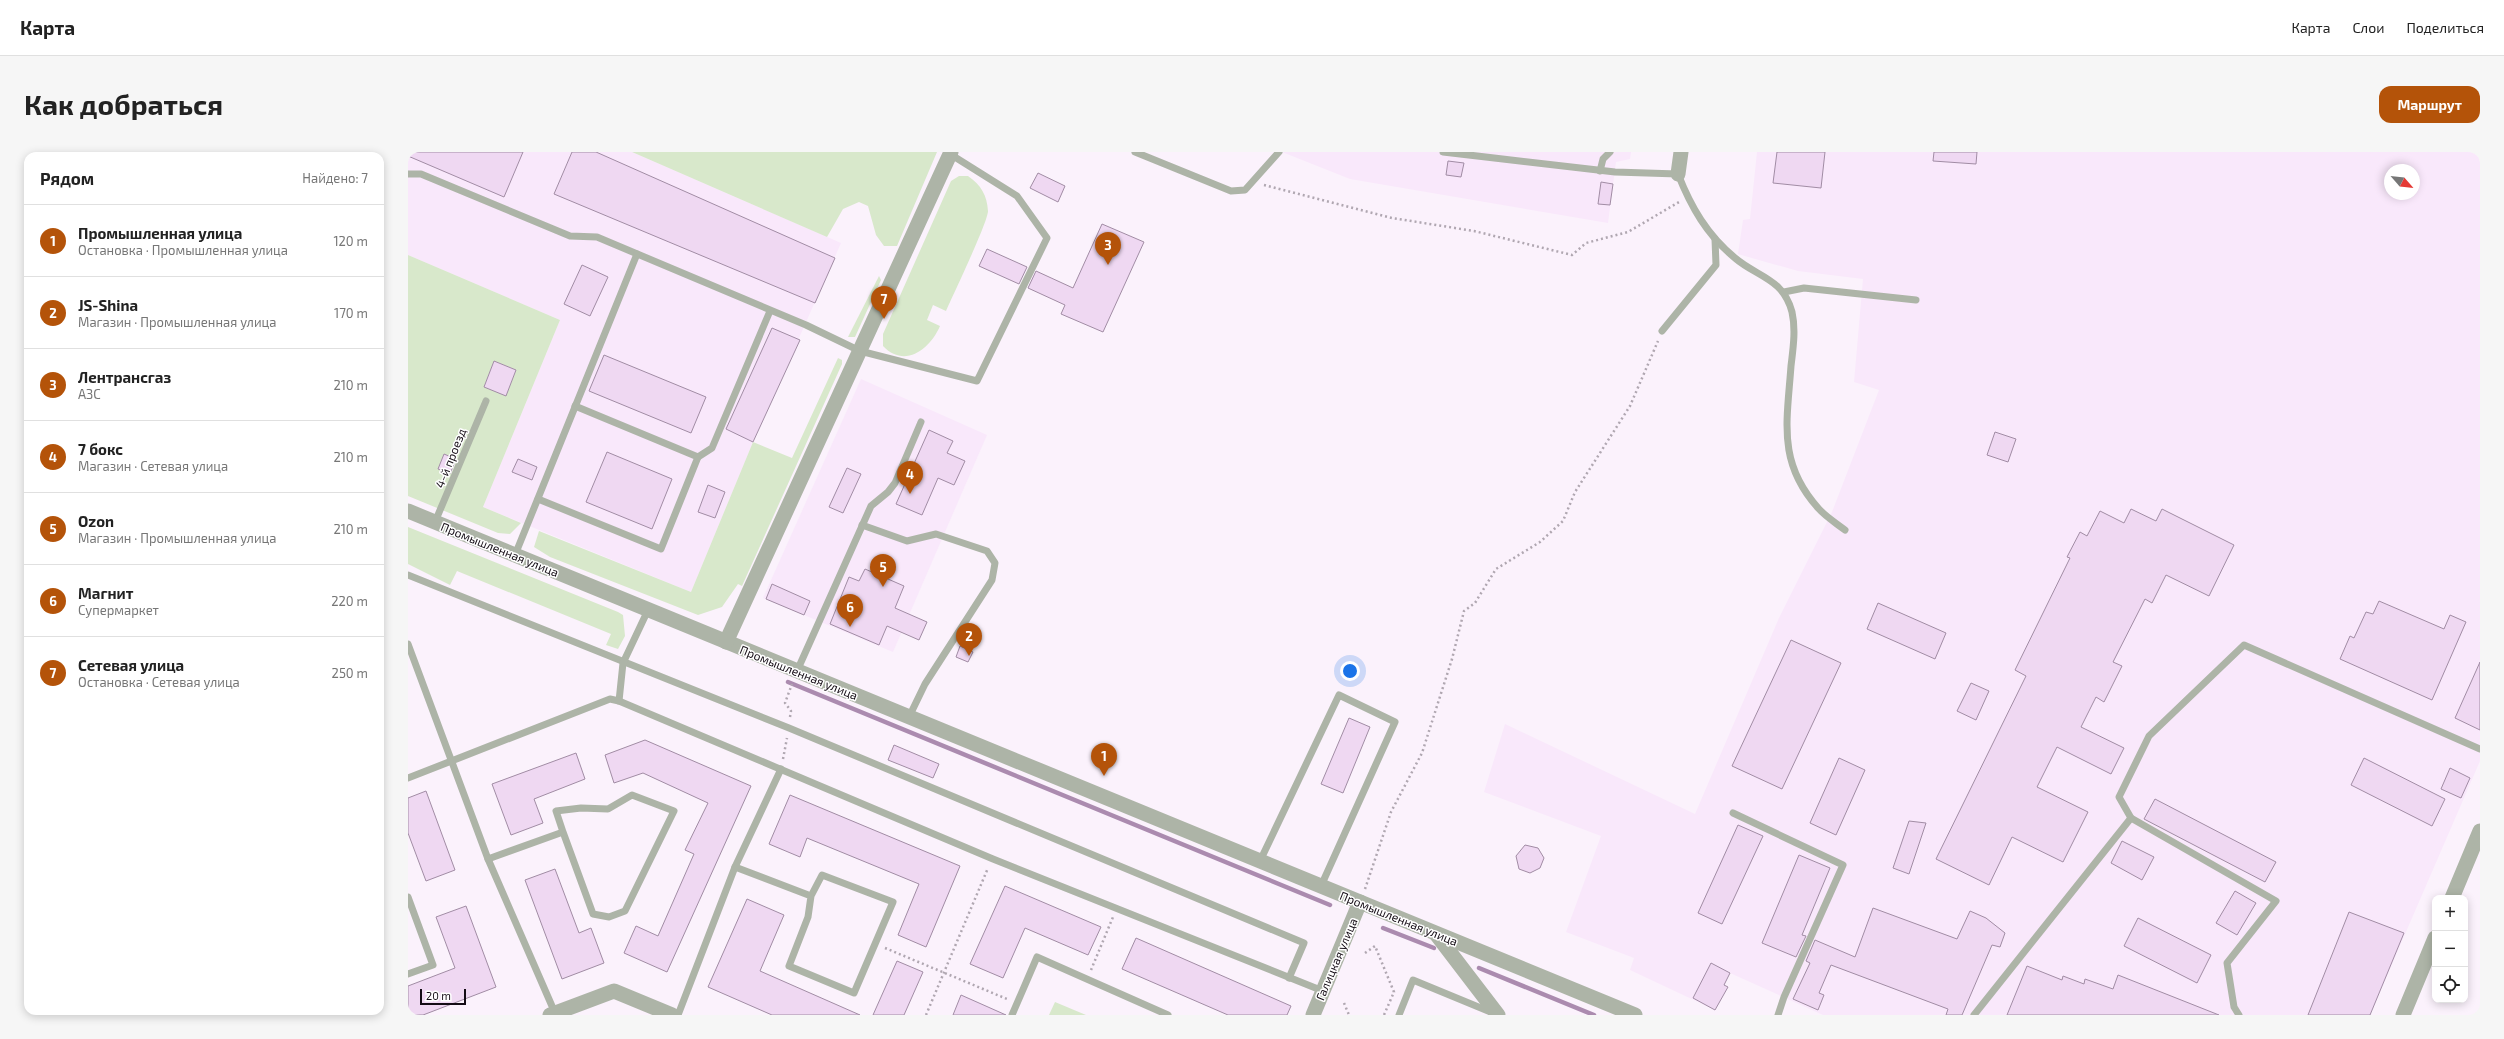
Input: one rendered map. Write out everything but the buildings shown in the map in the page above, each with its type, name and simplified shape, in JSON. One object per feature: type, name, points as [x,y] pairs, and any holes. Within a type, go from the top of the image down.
[{"type":"street","points":[[1678,174],[1681,152]]},
{"type":"street","points":[[726,642],[950,153]]},
{"type":"street","name":"Промышленная улица","points":[[408,511],[1635,1015]]},
{"type":"street","points":[[2453,895],[2480,831]]},
{"type":"street","name":"Галицкая улица","points":[[1313,1015],[1360,902]]},
{"type":"street","points":[[1436,933],[1498,1015]]},
{"type":"street","points":[[2403,1015],[2432,945]]},
{"type":"street","points":[[552,1014],[614,990],[672,1015]]},
{"type":"lane","points":[[1135,152],[1231,191],[1245,190],[1279,152]]},
{"type":"lane","points":[[1443,152],[1600,170],[1678,174],[1696,215],[1715,239],[1736,259],[1767,277],[1784,292],[1792,312],[1794,331],[1786,429],[1789,458],[1819,509],[1845,530]]},
{"type":"lane","points":[[1600,170],[1603,159],[1610,152]]},
{"type":"lane","points":[[408,174],[421,174],[570,236],[597,237],[806,325],[860,351],[978,381],[1047,238],[1017,196],[950,153]]},
{"type":"lane","points":[[1662,331],[1716,265],[1715,239]]},
{"type":"lane","points":[[515,555],[637,254]]},
{"type":"lane","points":[[1784,292],[1804,288],[1916,300]]},
{"type":"lane","points":[[538,499],[661,549],[698,457],[712,448],[770,311]]},
{"type":"lane","name":"4-й проезд","points":[[435,522],[486,401]]},
{"type":"lane","points":[[575,406],[698,457]]},
{"type":"lane","points":[[797,671],[871,506],[888,492],[894,483],[922,422]]},
{"type":"lane","points":[[862,525],[907,541],[936,534],[987,551],[995,563],[992,580],[925,684],[909,717]]},
{"type":"lane","points":[[408,576],[789,728],[1304,943],[1289,978]]},
{"type":"lane","points":[[619,701],[623,663],[648,610]]},
{"type":"lane","points":[[408,644],[488,859],[552,1014]]},
{"type":"lane","points":[[2239,1015],[2234,1007],[2227,963],[2276,901],[2131,818],[2119,797],[2149,736],[2244,645],[2480,749]]},
{"type":"lane","points":[[1260,861],[1339,695],[1395,722],[1321,886]]},
{"type":"lane","points":[[408,778],[610,699],[619,701],[993,859],[1323,992]]},
{"type":"lane","points":[[678,1015],[735,867],[781,769]]},
{"type":"lane","points":[[632,795],[674,811],[625,911],[609,917],[593,914],[563,832],[556,811],[581,808],[608,809],[632,795]]},
{"type":"lane","points":[[1733,814],[1842,865],[1784,997],[1778,1015]]},
{"type":"lane","points":[[1974,1015],[2131,818]]},
{"type":"lane","points":[[488,859],[563,832]]},
{"type":"lane","points":[[735,867],[811,896]]},
{"type":"lane","points":[[822,875],[893,902],[854,993],[789,966],[808,917],[811,896],[822,875]]},
{"type":"lane","points":[[408,898],[432,965],[408,974]]},
{"type":"lane","points":[[1012,1015],[1037,957],[1168,1015]]},
{"type":"lane","points":[[1399,1015],[1413,980],[1498,1015]]},
{"type":"path","points":[[1252,183],[1278,187],[1392,218],[1474,231],[1572,255],[1586,243],[1628,232],[1687,197]]},
{"type":"path","points":[[1360,902],[1391,812],[1422,753],[1452,659],[1464,611],[1475,603],[1496,569],[1540,542],[1563,521],[1575,492],[1630,406],[1662,331]]},
{"type":"path","points":[[926,1015],[993,859]]},
{"type":"path","points":[[1087,979],[1117,908]]},
{"type":"path","points":[[875,944],[1017,1003]]},
{"type":"path","points":[[1365,953],[1375,946],[1394,992],[1384,1015]]},
{"type":"path","points":[[1344,1003],[1349,1015]]},
{"type":"shaded area","points":[[408,152],[632,152],[841,243],[753,442],[691,592],[483,507],[560,320],[408,255]]},
{"type":"shaded area","points":[[1282,152],[1631,152],[1630,159],[1616,162],[1608,223],[1350,179]]},
{"type":"shaded area","points":[[1757,152],[2480,152],[2480,761],[2370,1015],[1823,1015],[1730,973],[1724,985],[1728,987],[1715,1010],[1630,970],[1634,958],[1566,932],[1601,836],[1484,792],[1505,724],[1695,814],[1779,618],[1832,512],[1879,390],[1854,382],[1863,279],[1798,271],[1738,254],[1743,220],[1750,219]]},
{"type":"shaded area","points":[[861,379],[987,435],[893,652],[763,598]]},
{"type":"green space","points":[[632,152],[937,152],[897,246],[884,246],[876,235],[868,206],[859,202],[843,209],[827,237]]},
{"type":"green space","points":[[959,176],[968,176],[980,187],[985,195],[988,211],[977,243],[946,311],[933,305],[927,320],[940,326],[930,342],[916,353],[908,356],[900,356],[891,353],[883,346],[883,334],[951,181]]},
{"type":"green space","points":[[408,255],[560,320],[483,507],[521,523],[510,534],[498,533],[408,496]],"holes":[[[494,361],[516,370],[506,395],[484,387]],[[444,454],[457,459],[451,474],[438,469]]]},
{"type":"green space","points":[[879,276],[881,280],[855,337],[848,337]]},
{"type":"green space","points":[[838,358],[842,360],[842,364],[742,586],[738,584],[722,607],[698,615],[550,557],[534,547],[539,531],[691,592],[753,442],[792,458]]},
{"type":"green space","points":[[408,527],[618,612],[623,615],[625,636],[618,649],[606,645],[611,634],[457,571],[450,585],[408,564]]},
{"type":"green space","points":[[1055,1002],[1086,1015],[1049,1015]]},
{"type":"waterway","points":[[788,682],[1330,905]]},
{"type":"waterway","points":[[1383,928],[1434,948]]},
{"type":"waterway","points":[[1479,968],[1594,1015]]},
{"type":"place","name":"Лентрансгаз","points":[[1108,265]]},
{"type":"place","name":"Сетевая улица","points":[[884,319]]},
{"type":"place","name":"7 бокс","points":[[910,494]]},
{"type":"place","name":"Ozon","points":[[883,587]]},
{"type":"place","name":"Магнит","points":[[850,627]]},
{"type":"place","name":"JS-Shina","points":[[969,656]]},
{"type":"place","name":"Промышленная улица","points":[[1104,776]]}]
